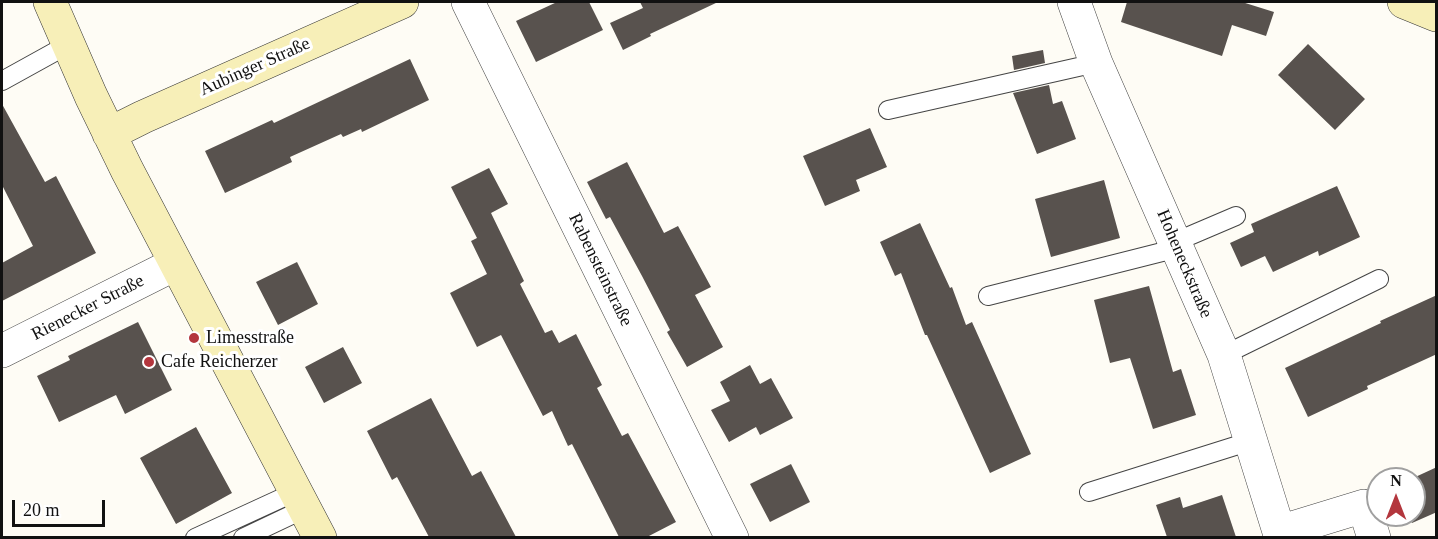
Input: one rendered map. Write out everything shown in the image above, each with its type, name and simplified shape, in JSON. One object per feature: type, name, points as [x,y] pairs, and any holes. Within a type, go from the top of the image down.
[{"type":"main road","points":[[50,2],[110,134],[174,264],[220,346],[320,537]]},
{"type":"main road","name":"Aubinger Straße","points":[[110,134],[143,117],[402,2]]},
{"type":"main road","points":[[1404,2],[1437,15]]},
{"type":"street","name":"Rabensteinstraße","points":[[468,2],[732,537]]},
{"type":"street","name":"Hoheneckstraße","points":[[1074,2],[1096,63],[1224,355],[1280,535],[1364,506],[1374,537]]},
{"type":"street","name":"Rienecker Straße","points":[[2,351],[174,264]]},
{"type":"lane","points":[[2,81],[69,44]]},
{"type":"lane","points":[[888,110],[1096,63]]},
{"type":"lane","points":[[988,296],[1176,245],[1236,216]]},
{"type":"lane","points":[[1224,355],[1379,279]]},
{"type":"lane","points":[[1089,492],[1251,441]]},
{"type":"lane","points":[[195,537],[300,500]]},
{"type":"lane","points":[[243,537],[300,500]]},
{"type":"building","points":[[557,2],[589,2],[603,30],[536,62],[516,21]]},
{"type":"building","points":[[640,2],[718,2],[650,34],[651,36],[623,50],[610,23],[643,8]]},
{"type":"building","points":[[1127,2],[1242,2],[1274,12],[1266,36],[1232,25],[1222,56],[1121,22]]},
{"type":"building","points":[[1308,44],[1365,99],[1335,130],[1278,75]]},
{"type":"building","points":[[1043,50],[1045,63],[1014,70],[1012,56]]},
{"type":"building","points":[[410,59],[429,100],[362,132],[361,129],[343,137],[341,134],[290,157],[292,162],[225,193],[205,151],[272,120],[274,123]]},
{"type":"building","points":[[1049,85],[1053,104],[1062,101],[1076,139],[1037,154],[1013,93]]},
{"type":"building","points":[[2,104],[45,182],[56,176],[96,253],[2,301],[2,263],[33,246],[2,185]]},
{"type":"building","points":[[870,128],[887,167],[856,180],[860,191],[825,206],[803,156]]},
{"type":"building","points":[[627,162],[664,233],[678,226],[711,287],[695,295],[723,347],[687,367],[667,332],[670,330],[642,276],[610,217],[606,219],[587,182]]},
{"type":"building","points":[[489,168],[508,204],[491,213],[524,281],[520,284],[545,333],[552,330],[559,343],[576,334],[602,385],[597,388],[622,436],[628,433],[676,522],[647,537],[619,537],[572,444],[568,446],[552,411],[543,416],[501,335],[477,347],[450,293],[487,274],[471,241],[477,238],[451,187]]},
{"type":"building","points":[[1104,180],[1120,238],[1051,257],[1035,199]]},
{"type":"building","points":[[1337,186],[1360,237],[1319,256],[1318,251],[1273,272],[1265,256],[1241,267],[1230,243],[1254,232],[1251,224]]},
{"type":"building","points":[[920,223],[950,288],[952,287],[966,325],[972,322],[1031,454],[990,473],[927,335],[925,335],[901,273],[895,276],[880,242]]},
{"type":"building","points":[[297,262],[318,304],[278,325],[256,282]]},
{"type":"building","points":[[1149,286],[1173,372],[1181,369],[1196,415],[1153,429],[1130,358],[1110,363],[1094,300]]},
{"type":"building","points":[[1437,295],[1437,354],[1367,386],[1368,389],[1308,417],[1285,368]]},
{"type":"building","points":[[138,322],[172,390],[125,414],[116,395],[59,422],[37,376],[70,360],[68,356]]},
{"type":"building","points":[[343,347],[362,383],[324,403],[305,367]]},
{"type":"building","points":[[750,365],[760,384],[771,378],[793,418],[760,435],[756,427],[729,442],[711,410],[730,401],[720,382]]},
{"type":"building","points":[[431,398],[472,476],[481,471],[516,537],[429,537],[397,477],[392,480],[367,431]]},
{"type":"building","points":[[196,427],[232,493],[176,524],[140,458]]},
{"type":"building","points":[[791,464],[810,502],[770,522],[750,484]]},
{"type":"building","points":[[1437,467],[1437,512],[1426,517],[1426,472]]},
{"type":"building","points":[[1222,495],[1236,537],[1167,537],[1156,505],[1180,497],[1183,508]]},
{"type":"place","name":"Limesstraße","points":[[194,338]]},
{"type":"place","name":"Cafe Reicherzer","points":[[149,362]]}]
